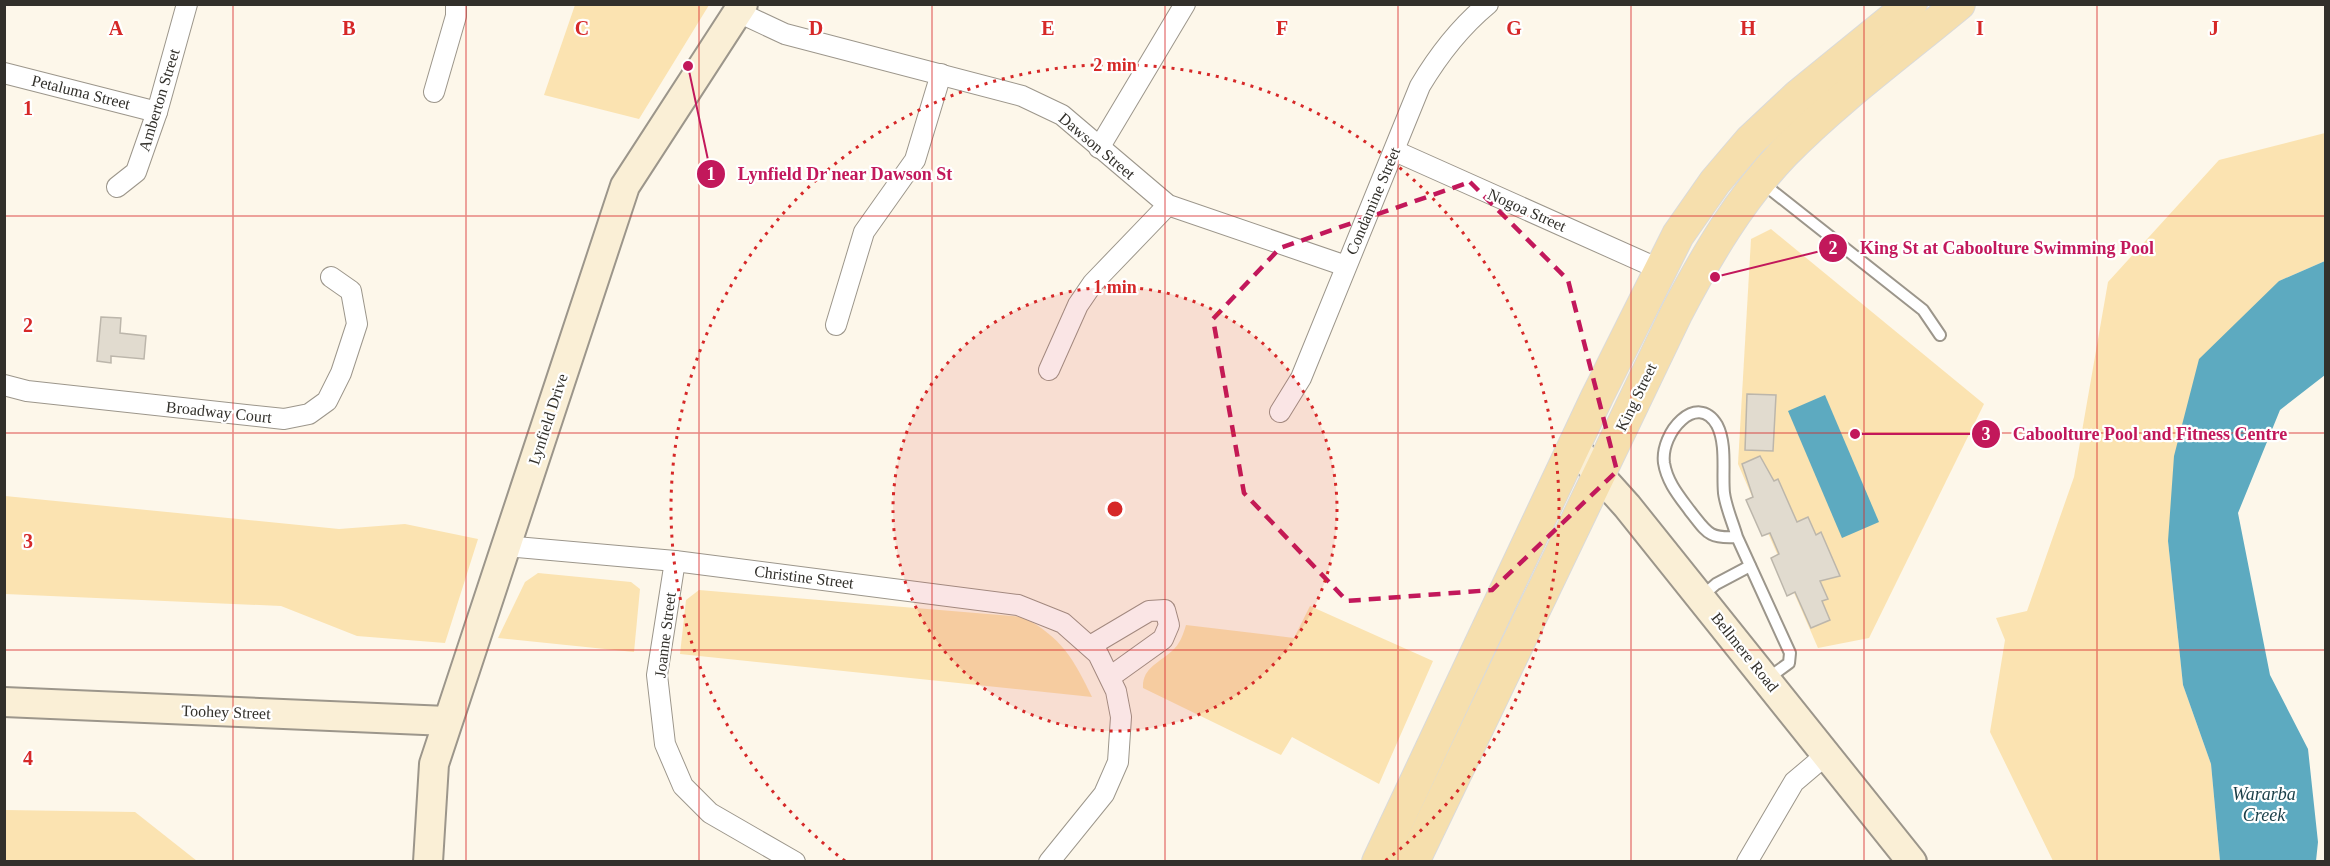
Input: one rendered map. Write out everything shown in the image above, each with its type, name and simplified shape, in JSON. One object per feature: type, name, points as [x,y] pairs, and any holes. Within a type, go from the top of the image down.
[{"type":"main road","points":[[1378,861],[1659,269],[1694,210],[1750,141],[1798,96],[1911,4]]},
{"type":"main road","name":"King Street","points":[[1413,861],[1703,262],[1723,230],[1784,153],[1926,14],[1959,4]]},
{"type":"street","name":"Amberton Street","points":[[117,187],[136,172],[157,112],[188,4]]},
{"type":"street","points":[[434,92],[456,16],[456,4]]},
{"type":"street","points":[[1099,148],[1185,4]]},
{"type":"street","name":"Condamine Street","points":[[1280,412],[1301,378],[1420,86],[1437,57],[1462,25],[1488,4]]},
{"type":"street","name":"Dawson Street","points":[[740,8],[785,34],[941,74],[1044,104],[1062,115],[1168,205],[1346,266]]},
{"type":"street","name":"Lynfield Drive","points":[[428,861],[434,764],[625,186],[740,8]]},
{"type":"street","name":"Petaluma Street","points":[[4,73],[157,112]]},
{"type":"street","points":[[836,325],[864,232],[915,160],[941,74]]},
{"type":"street","name":"Nogoa Street","points":[[1395,151],[1659,269]]},
{"type":"street","points":[[1048,370],[1064,330],[1083,297],[1168,205]]},
{"type":"street","name":"Broadway Court","points":[[4,385],[27,391],[284,419],[309,414],[327,401],[341,373],[357,324],[351,291],[331,277]]},
{"type":"street","name":"Bellmere Road","points":[[1574,447],[1767,679],[1912,861]]},
{"type":"street","name":"Christine Street","points":[[506,546],[675,561],[1018,605],[1063,623],[1098,654],[1116,691],[1120,717],[1118,762],[1104,794],[1049,861]]},
{"type":"street","name":"Joanne Street","points":[[675,561],[657,675],[664,744],[682,786],[710,813],[795,861]]},
{"type":"street","points":[[1090,646],[1149,610],[1165,610],[1169,625],[1163,639],[1110,677]]},
{"type":"street","name":"Toohey Street","points":[[4,702],[447,721]]},
{"type":"street","points":[[1747,861],[1794,782],[1827,754]]},
{"type":"lane","points":[[1760,181],[1923,310],[1940,335]]},
{"type":"lane","points":[[1737,537],[1721,538],[1708,533],[1668,477],[1663,450],[1667,437],[1681,419],[1691,414],[1702,413],[1710,417],[1721,436],[1725,496],[1737,537],[1790,653],[1789,663],[1767,679]]},
{"type":"lane","points":[[1700,597],[1716,584],[1750,566]]},
{"type":"highlighted area","points":[[1470,182],[1568,280],[1617,471],[1492,590],[1347,601],[1244,493],[1213,319],[1280,248]]},
{"type":"shaded area","points":[[575,4],[709,5],[639,119],[544,95]]},
{"type":"shaded area","points":[[2325,133],[2325,261],[2279,281],[2168,541],[2183,685],[2211,764],[2220,861],[2053,861],[1990,732],[2005,640],[1996,618],[2027,611],[2074,477],[2108,282],[2219,160]]},
{"type":"shaded area","points":[[1771,229],[1984,404],[1869,638],[1818,648],[1738,464],[1751,239]]},
{"type":"shaded area","points":[[5,496],[339,529],[405,524],[478,539],[445,643],[357,636],[281,606],[5,594]]},
{"type":"shaded area","points":[[538,573],[631,582],[640,589],[634,652],[498,638],[525,582]]},
{"type":"shaded area","points":[[699,590],[1023,617],[1048,633],[1065,650],[1092,697],[680,654],[686,600]]},
{"type":"shaded area","points":[[1310,606],[1433,661],[1379,784],[1292,737],[1281,755],[1143,688],[1145,675],[1152,666],[1175,648],[1186,625],[1294,638]]},
{"type":"shaded area","points":[[5,810],[135,812],[197,861],[5,861]]},
{"type":"water","name":"Wararba Creek","points":[[2325,261],[2325,375],[2280,410],[2238,513],[2270,675],[2308,749],[2318,842],[2316,861],[2220,861],[2211,764],[2183,685],[2168,541],[2174,456],[2199,359],[2279,281]]},
{"type":"water","points":[[1825,395],[1879,522],[1842,538],[1788,411]]},
{"type":"building","points":[[101,317],[121,318],[120,333],[146,336],[144,359],[111,356],[111,363],[97,361]]},
{"type":"building","points":[[1747,394],[1776,395],[1773,451],[1745,450]]},
{"type":"building","points":[[1760,456],[1774,481],[1778,479],[1797,522],[1808,517],[1816,535],[1821,532],[1840,576],[1820,581],[1828,599],[1822,601],[1830,620],[1811,628],[1795,592],[1787,596],[1771,558],[1779,554],[1770,533],[1762,536],[1746,500],[1753,497],[1742,464]]},
{"type":"place","name":"Lynfield Dr near Dawson St","points":[[688,66]]},
{"type":"place","name":"King St at Caboolture Swimming Pool","points":[[1715,277]]},
{"type":"place","name":"Caboolture Pool and Fitness Centre","points":[[1855,434]]}]
